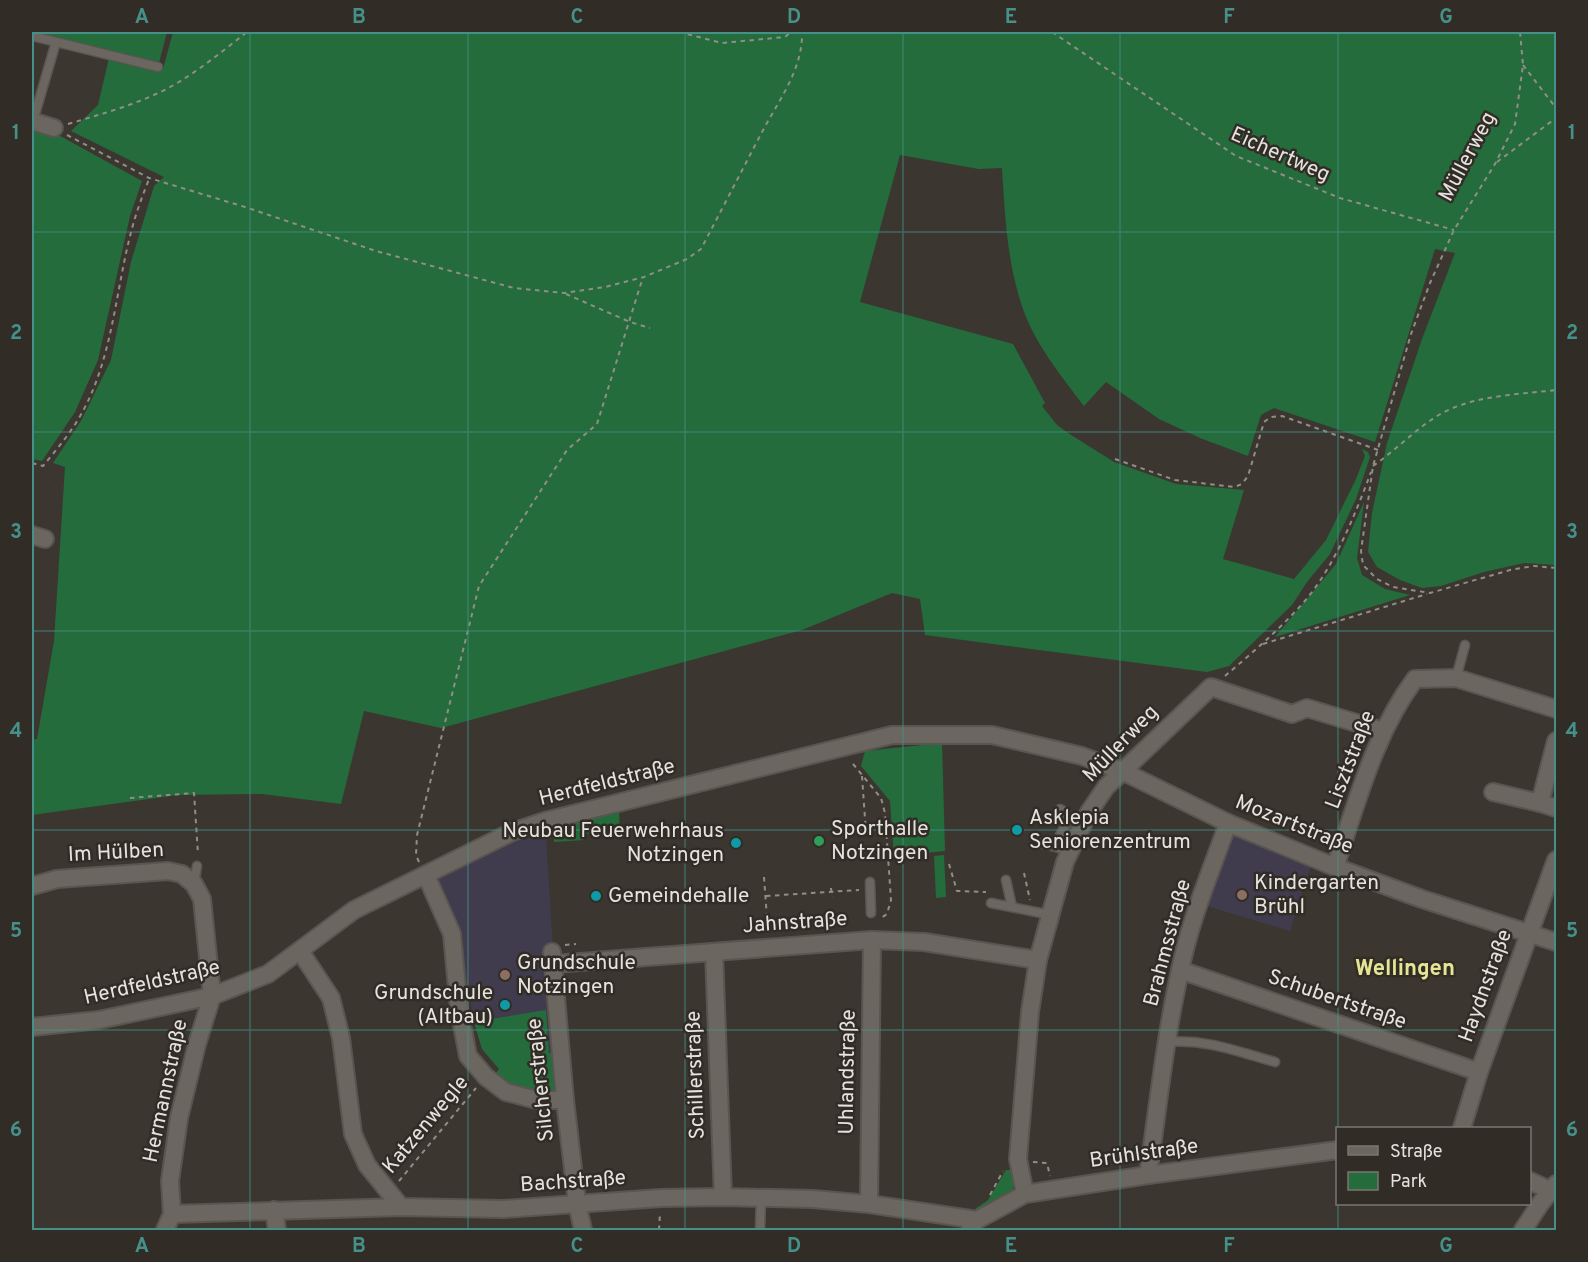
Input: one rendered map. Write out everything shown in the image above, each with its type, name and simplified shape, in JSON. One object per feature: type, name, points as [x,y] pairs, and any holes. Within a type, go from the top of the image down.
[{"type":"street","points":[[32,121],[54,128]]},
{"type":"street","name":"Lisztstraße","points":[[1335,867],[1383,731],[1400,699],[1415,679],[1456,678],[1557,709]]},
{"type":"street","points":[[1211,687],[1292,714],[1307,708],[1383,731]]},
{"type":"street","name":"Müllerweg","points":[[1025,1194],[1012,1164],[1038,960],[1065,861],[1062,848],[1106,787],[1211,687]]},
{"type":"street","name":"Herdfeldstraße","points":[[32,1027],[99,1020],[212,996],[268,974],[354,910],[512,832],[545,826],[892,735],[992,735],[1082,756],[1122,771]]},
{"type":"street","points":[[1540,803],[1557,741]]},
{"type":"street","name":"Mozartstraße","points":[[1122,771],[1228,823],[1335,867],[1422,899],[1557,942]]},
{"type":"street","points":[[1493,792],[1557,808]]},
{"type":"street","name":"Brahmsstraße","points":[[1148,1175],[1180,970],[1198,907],[1228,823]]},
{"type":"street","name":"Haydnstraße","points":[[1462,1127],[1479,1072],[1557,860]]},
{"type":"street","name":"Im Hülben","points":[[32,886],[57,879],[168,871],[182,874],[194,884]]},
{"type":"street","points":[[426,875],[452,934],[459,1009],[468,1056],[486,1077],[506,1092],[537,1100],[565,1100]]},
{"type":"street","points":[[194,884],[202,899],[212,996]]},
{"type":"street","name":"Jahnstraße","points":[[557,954],[714,952],[872,940],[924,942],[1038,960]]},
{"type":"street","name":"Uhlandstraße","points":[[869,1204],[872,940]]},
{"type":"street","points":[[300,951],[331,998],[341,1038],[353,1134],[367,1165],[401,1208]]},
{"type":"street","name":"Schillerstraße","points":[[714,952],[723,1197]]},
{"type":"street","name":"Silcherstraße","points":[[557,954],[565,1100],[577,1203],[583,1230]]},
{"type":"street","name":"Schubertstraße","points":[[1180,970],[1479,1072]]},
{"type":"street","name":"Hermannstraße","points":[[165,1230],[172,1214],[170,1181],[178,1118],[212,996]]},
{"type":"street","name":"Brühlstraße","points":[[972,1225],[1025,1194],[1336,1150]]},
{"type":"street","points":[[1523,1230],[1540,1204],[1555,1189],[1531,1181]]},
{"type":"street","name":"Bachstraße","points":[[172,1214],[401,1208],[504,1209],[577,1203],[723,1197],[869,1204],[972,1225]]},
{"type":"street","points":[[274,1210],[277,1230]]},
{"type":"lane","points":[[32,36],[158,67]]},
{"type":"lane","points":[[32,121],[56,42]]},
{"type":"lane","points":[[1456,678],[1465,645]]},
{"type":"lane","points":[[1040,843],[1062,848],[1068,822],[1065,812],[1060,808]]},
{"type":"lane","points":[[194,884],[196,866]]},
{"type":"lane","points":[[1005,880],[1012,908]]},
{"type":"lane","points":[[871,886],[871,913]]},
{"type":"lane","points":[[991,903],[1051,915]]},
{"type":"lane","points":[[1167,1042],[1189,1040],[1211,1044],[1275,1062]]},
{"type":"lane","points":[[760,1230],[761,1198]]},
{"type":"path","points":[[54,128],[109,112],[158,94],[211,60],[247,32]]},
{"type":"path","points":[[679,32],[722,43],[785,37],[791,32]]},
{"type":"path","points":[[54,128],[149,178],[376,251],[514,288],[564,293],[605,287],[644,277],[687,259],[701,249],[791,81],[802,42],[802,32]]},
{"type":"path","name":"Eichertweg","points":[[1052,32],[1236,156],[1340,198],[1454,230]]},
{"type":"path","name":"Müllerweg","points":[[1372,466],[1411,334],[1430,283],[1454,230],[1495,164],[1515,124],[1523,65],[1520,32]]},
{"type":"path","points":[[1523,65],[1557,108]]},
{"type":"path","points":[[1495,164],[1557,118]]},
{"type":"path","points":[[32,463],[43,466],[61,444],[80,417],[96,383],[104,358],[135,219],[149,178]]},
{"type":"path","points":[[426,875],[416,855],[417,835],[479,586],[567,450],[597,424],[644,277]]},
{"type":"path","points":[[564,293],[630,322],[650,328]]},
{"type":"path","points":[[1211,687],[1262,644],[1304,601],[1333,558],[1355,513],[1372,466],[1431,419],[1454,408],[1483,399],[1557,390]]},
{"type":"path","points":[[1115,459],[1175,480],[1234,487],[1242,484],[1248,476],[1264,422],[1271,417],[1282,417],[1378,450]]},
{"type":"path","points":[[1372,466],[1361,551],[1363,565],[1377,579],[1393,586],[1430,593]]},
{"type":"path","points":[[1262,644],[1510,570],[1534,566],[1557,568]]},
{"type":"path","points":[[853,764],[881,798],[885,813],[891,900],[887,914],[879,920]]},
{"type":"path","points":[[862,776],[866,833]]},
{"type":"path","points":[[130,798],[194,793],[199,850],[196,866]]},
{"type":"path","points":[[949,864],[957,891],[978,891],[1009,896]]},
{"type":"path","points":[[1024,873],[1033,912]]},
{"type":"path","points":[[764,878],[769,948]]},
{"type":"path","points":[[766,896],[871,886]]},
{"type":"path","points":[[831,890],[831,897]]},
{"type":"path","points":[[557,954],[576,944]]},
{"type":"path","name":"Katzenwegle","points":[[389,1193],[486,1077]]},
{"type":"path","points":[[984,1200],[1012,1164],[1047,1162],[1053,1190]]},
{"type":"shaded area","name":"Grundschule Notzingen","points":[[545,821],[565,1100],[491,1081],[499,1069],[482,1049],[469,994],[458,996],[452,934],[426,875]]},
{"type":"shaded area","points":[[1232,828],[1312,862],[1290,931],[1207,906]]},
{"type":"green space","points":[[32,32],[167,32],[158,67],[32,34]]},
{"type":"green space","points":[[173,32],[1556,32],[1556,565],[1524,563],[1484,572],[1441,586],[1422,588],[1400,580],[1377,567],[1368,552],[1372,513],[1387,443],[1422,339],[1455,253],[1435,249],[1375,442],[1274,408],[1261,415],[1248,456],[1200,438],[1159,419],[1106,382],[1084,406],[1034,335],[1023,309],[1010,257],[1002,168],[979,169],[900,155],[860,302],[1013,344],[1045,403],[1042,406],[1057,425],[1114,462],[1176,484],[1244,490],[1223,559],[1294,579],[1326,540],[1356,479],[1365,456],[1362,449],[1368,452],[1370,457],[1356,499],[1330,554],[1292,605],[1229,666],[1207,672],[925,635],[920,599],[892,593],[802,630],[441,728],[364,711],[341,804],[262,794],[178,795],[32,815],[32,739],[37,739],[54,641],[65,467],[53,463],[81,421],[111,360],[131,262],[154,186],[164,177],[71,131],[98,105],[109,58],[163,69]]},
{"type":"green space","points":[[32,127],[53,132],[142,181],[130,216],[98,360],[75,412],[42,461],[32,459]]},
{"type":"green space","points":[[1364,502],[1357,558],[1362,575],[1385,589],[1410,595],[1275,637],[1336,564]]},
{"type":"green space","points":[[942,743],[945,851],[894,856],[890,801],[861,766],[865,751]]},
{"type":"green space","points":[[619,810],[620,833],[584,834],[584,840],[554,842],[554,830]]},
{"type":"green space","points":[[944,855],[946,897],[936,898],[934,856]]},
{"type":"green space","points":[[546,1010],[549,1053],[561,1053],[565,1100],[491,1081],[499,1069],[482,1049],[474,1022]]},
{"type":"green space","points":[[1006,1170],[1013,1170],[1013,1191],[1009,1196],[980,1210],[975,1209],[988,1200]]},
{"type":"place","name":"Asklepia Seniorenzentrum","points":[[1017,830]]},
{"type":"place","name":"Sporthalle Notzingen","points":[[819,841]]},
{"type":"place","name":"Neubau Feuerwehrhaus Notzingen","points":[[736,843]]},
{"type":"place","name":"Kindergarten Brühl","points":[[1242,895]]},
{"type":"place","name":"Gemeindehalle","points":[[596,896]]},
{"type":"place","name":"Grundschule Notzingen","points":[[505,975]]},
{"type":"place","name":"Grundschule (Altbau)","points":[[505,1005]]},
{"type":"district","name":"Wellingen","points":[[1405,969]]}]
